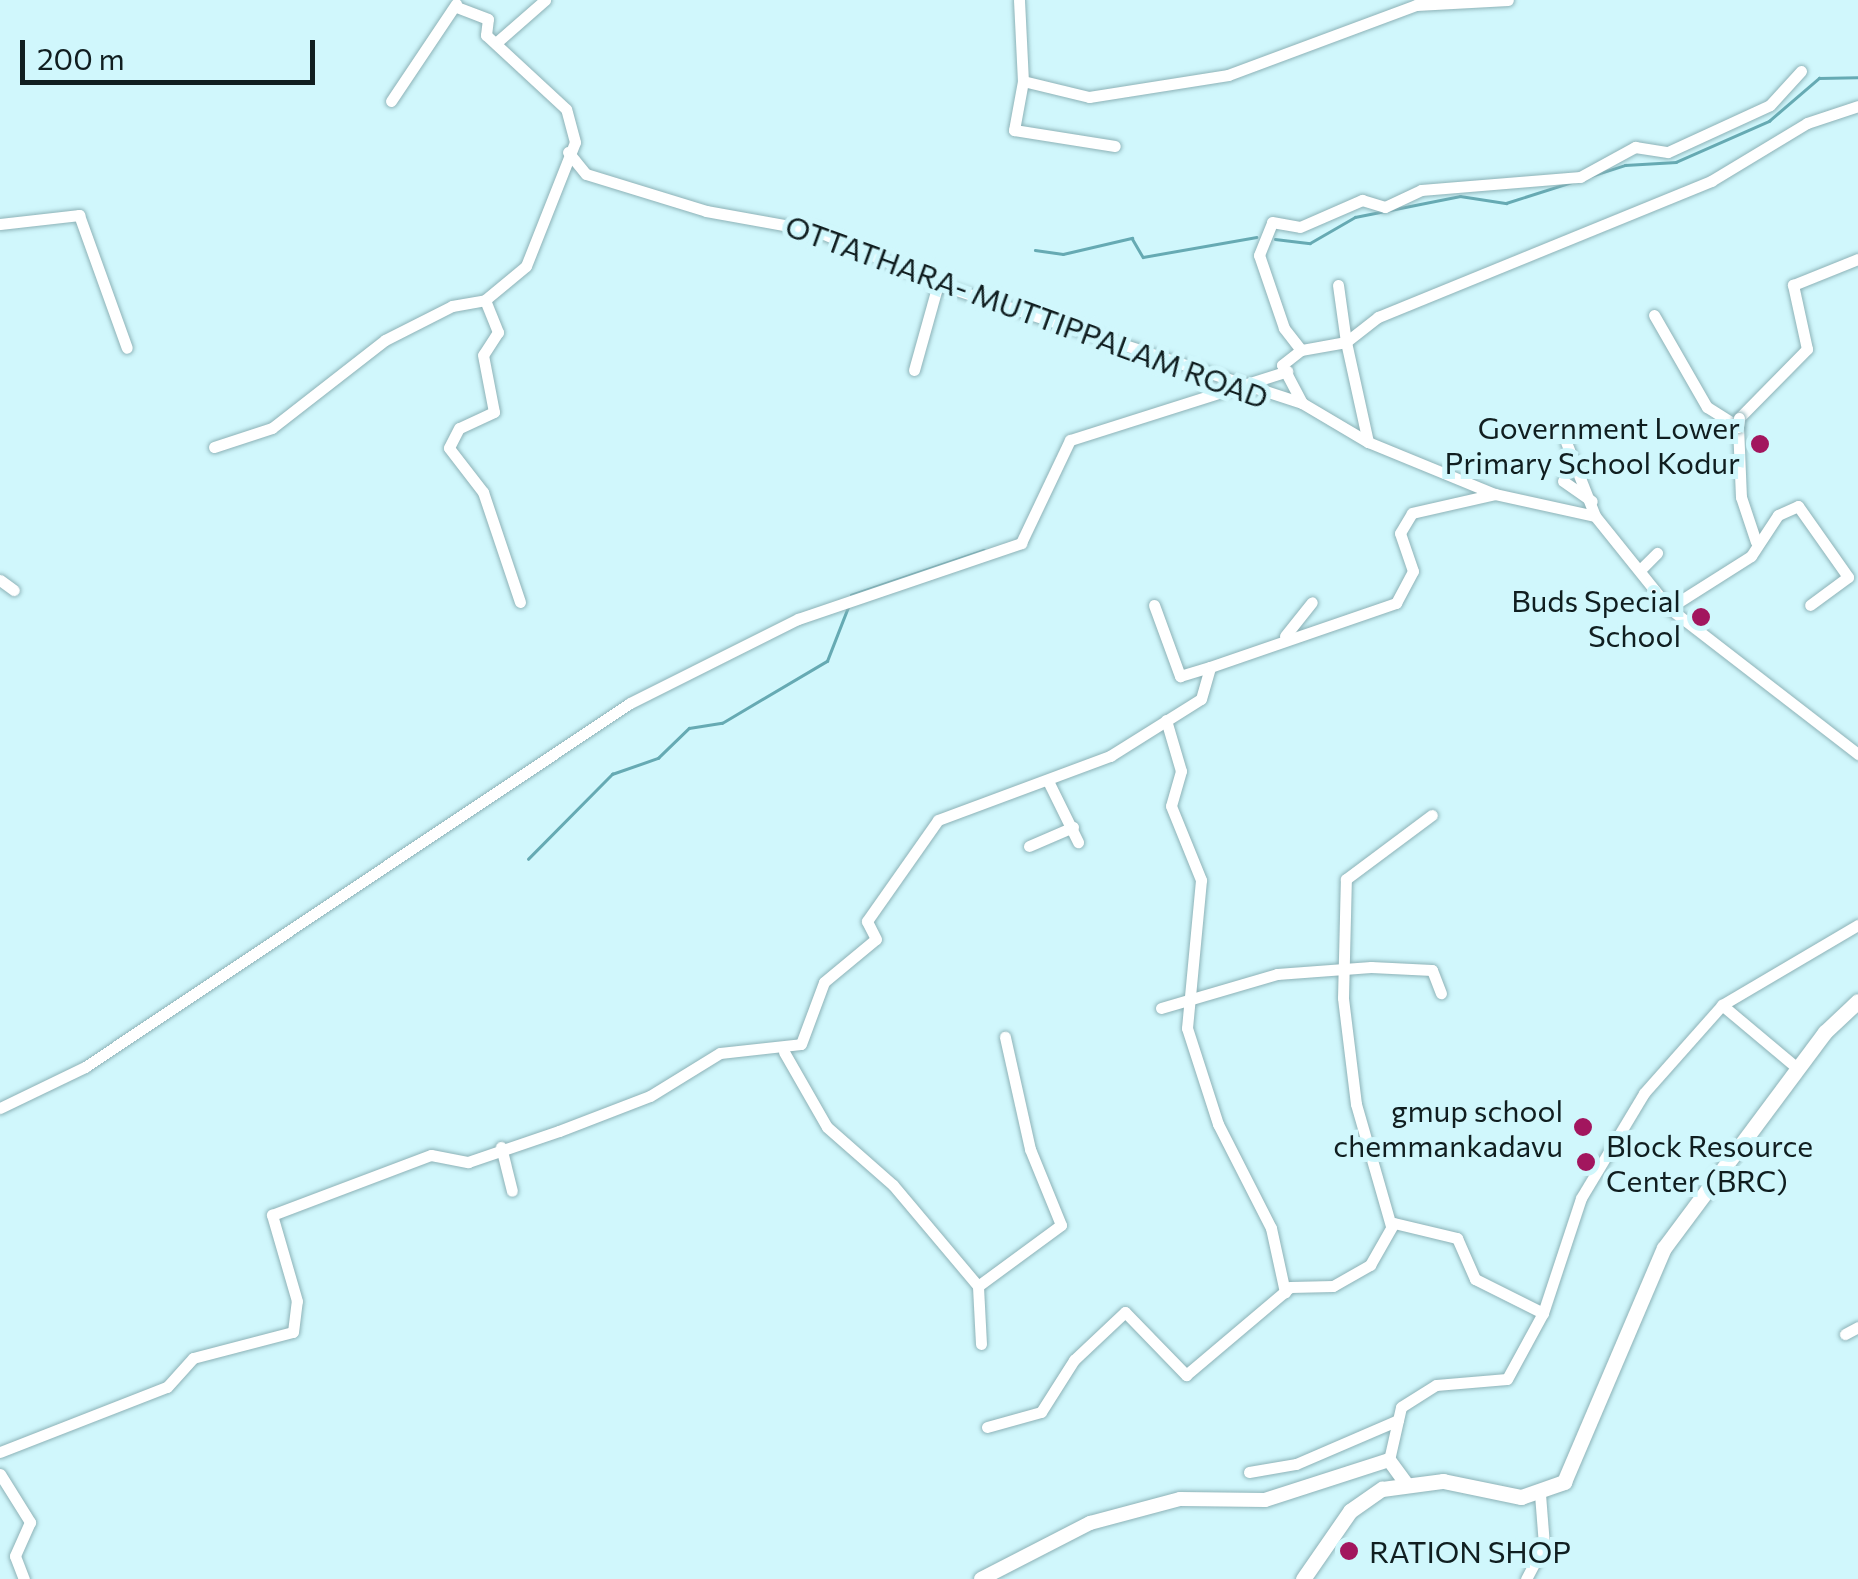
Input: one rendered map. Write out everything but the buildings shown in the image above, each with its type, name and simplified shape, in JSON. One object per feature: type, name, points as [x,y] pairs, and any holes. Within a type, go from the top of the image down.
[{"type":"main road","points":[[1304,1579],[1350,1512],[1406,1483],[1540,1494],[1568,1475],[1664,1248],[1797,1068],[1858,1002]]},
{"type":"street","points":[[497,42],[545,0]]},
{"type":"street","points":[[1019,0],[1023,81],[1014,130],[1115,146]]},
{"type":"street","points":[[1023,81],[1089,97],[1172,90],[1333,42],[1416,5],[1508,0]]},
{"type":"street","points":[[214,447],[316,401],[384,340],[452,306],[486,300],[526,266],[568,152],[576,142],[566,109],[486,35],[488,19],[456,4],[392,101]]},
{"type":"street","points":[[1302,350],[1284,328],[1259,255],[1272,222],[1300,228],[1362,200],[1385,207],[1422,190],[1580,177],[1635,147],[1668,152],[1770,105],[1800,71]]},
{"type":"street","points":[[0,1108],[84,1067],[630,703],[798,618],[1021,543],[1070,440],[1286,371],[1302,350],[1346,342],[1378,317],[1710,180],[1807,123],[1858,106]]},
{"type":"street","name":"OTTATHARA- MUTTIPPALAM ROAD","points":[[568,152],[586,174],[817,231],[938,284],[1078,324],[1244,387],[1302,403],[1368,442],[1495,494],[1595,509]]},
{"type":"street","points":[[0,224],[79,215],[127,348]]},
{"type":"street","points":[[1756,542],[1741,497],[1738,424],[1807,349],[1793,285],[1858,258]]},
{"type":"street","points":[[914,370],[938,284]]},
{"type":"street","points":[[1338,286],[1368,442]]},
{"type":"street","points":[[486,300],[498,332],[483,355],[494,412],[459,428],[449,448],[483,492],[520,602]]},
{"type":"street","points":[[1654,315],[1707,407],[1738,424]]},
{"type":"street","points":[[1286,371],[1302,403]]},
{"type":"street","points":[[1566,442],[1595,509]]},
{"type":"street","points":[[1563,481],[1595,509],[1643,566],[1669,608],[1858,754]]},
{"type":"street","points":[[1154,605],[1180,676],[1210,667],[1284,636],[1396,602],[1413,571],[1400,533],[1412,513],[1495,494]]},
{"type":"street","points":[[1669,608],[1751,556],[1756,542],[1798,506],[1848,576],[1810,605]]},
{"type":"street","points":[[1643,566],[1657,553]]},
{"type":"street","points":[[0,580],[14,590]]},
{"type":"street","points":[[1284,636],[1312,602]]},
{"type":"street","points":[[0,1452],[167,1386],[193,1358],[293,1332],[297,1301],[272,1215],[431,1155],[460,1162],[650,1096],[720,1052],[784,1052],[801,1044],[824,982],[876,938],[867,921],[938,820],[1049,783],[1166,720],[1201,699],[1210,667]]},
{"type":"street","points":[[1166,720],[1180,770],[1171,806],[1201,880],[1187,1028],[1218,1124],[1271,1228],[1284,1292]]},
{"type":"street","points":[[1049,783],[1078,842]]},
{"type":"street","points":[[1391,1226],[1356,1104],[1343,973],[1346,879],[1432,815]]},
{"type":"street","points":[[1029,846],[1073,827]]},
{"type":"street","points":[[1406,1483],[1389,1460],[1401,1407],[1436,1386],[1507,1378],[1544,1313],[1580,1198],[1616,1136],[1722,1005],[1858,924]]},
{"type":"street","points":[[1161,1008],[1277,974],[1432,970],[1442,993]]},
{"type":"street","points":[[1722,1005],[1797,1068]]},
{"type":"street","points":[[978,1286],[1061,1225],[1030,1149],[1006,1037]]},
{"type":"street","points":[[784,1052],[827,1127],[894,1185],[978,1286],[981,1344]]},
{"type":"street","points":[[501,1147],[512,1190]]},
{"type":"street","points":[[987,1427],[1041,1412],[1117,1316],[1135,1314],[1186,1375],[1284,1292],[1333,1286],[1370,1265],[1391,1226],[1410,1220],[1426,1235],[1457,1238],[1476,1279],[1544,1313]]},
{"type":"street","points":[[1844,1334],[1858,1327]]},
{"type":"street","points":[[1249,1472],[1296,1464],[1398,1420]]},
{"type":"street","points":[[981,1579],[1090,1523],[1180,1499],[1265,1500],[1389,1460]]},
{"type":"street","points":[[0,1474],[30,1522],[15,1556],[24,1579]]},
{"type":"street","points":[[1526,1579],[1544,1544],[1540,1494]]},
{"type":"waterway","points":[[1275,239],[1310,243],[1355,217],[1460,196],[1506,203],[1625,165],[1676,162],[1769,121],[1819,78],[1858,77]]},
{"type":"waterway","points":[[1035,250],[1063,254],[1132,238],[1143,257],[1256,237]]},
{"type":"waterway","points":[[851,595],[984,550]]},
{"type":"waterway","points":[[528,859],[612,774],[658,758],[689,728],[722,723],[827,661],[848,607]]},
{"type":"place","name":"Government Lower Primary School Kodur","points":[[1760,444]]},
{"type":"place","name":"Buds Special School","points":[[1701,617]]},
{"type":"place","name":"gmup school chemmankadavu","points":[[1583,1127]]},
{"type":"place","name":"Block Resource Center (BRC)","points":[[1586,1162]]},
{"type":"place","name":"RATION SHOP","points":[[1349,1551]]}]
